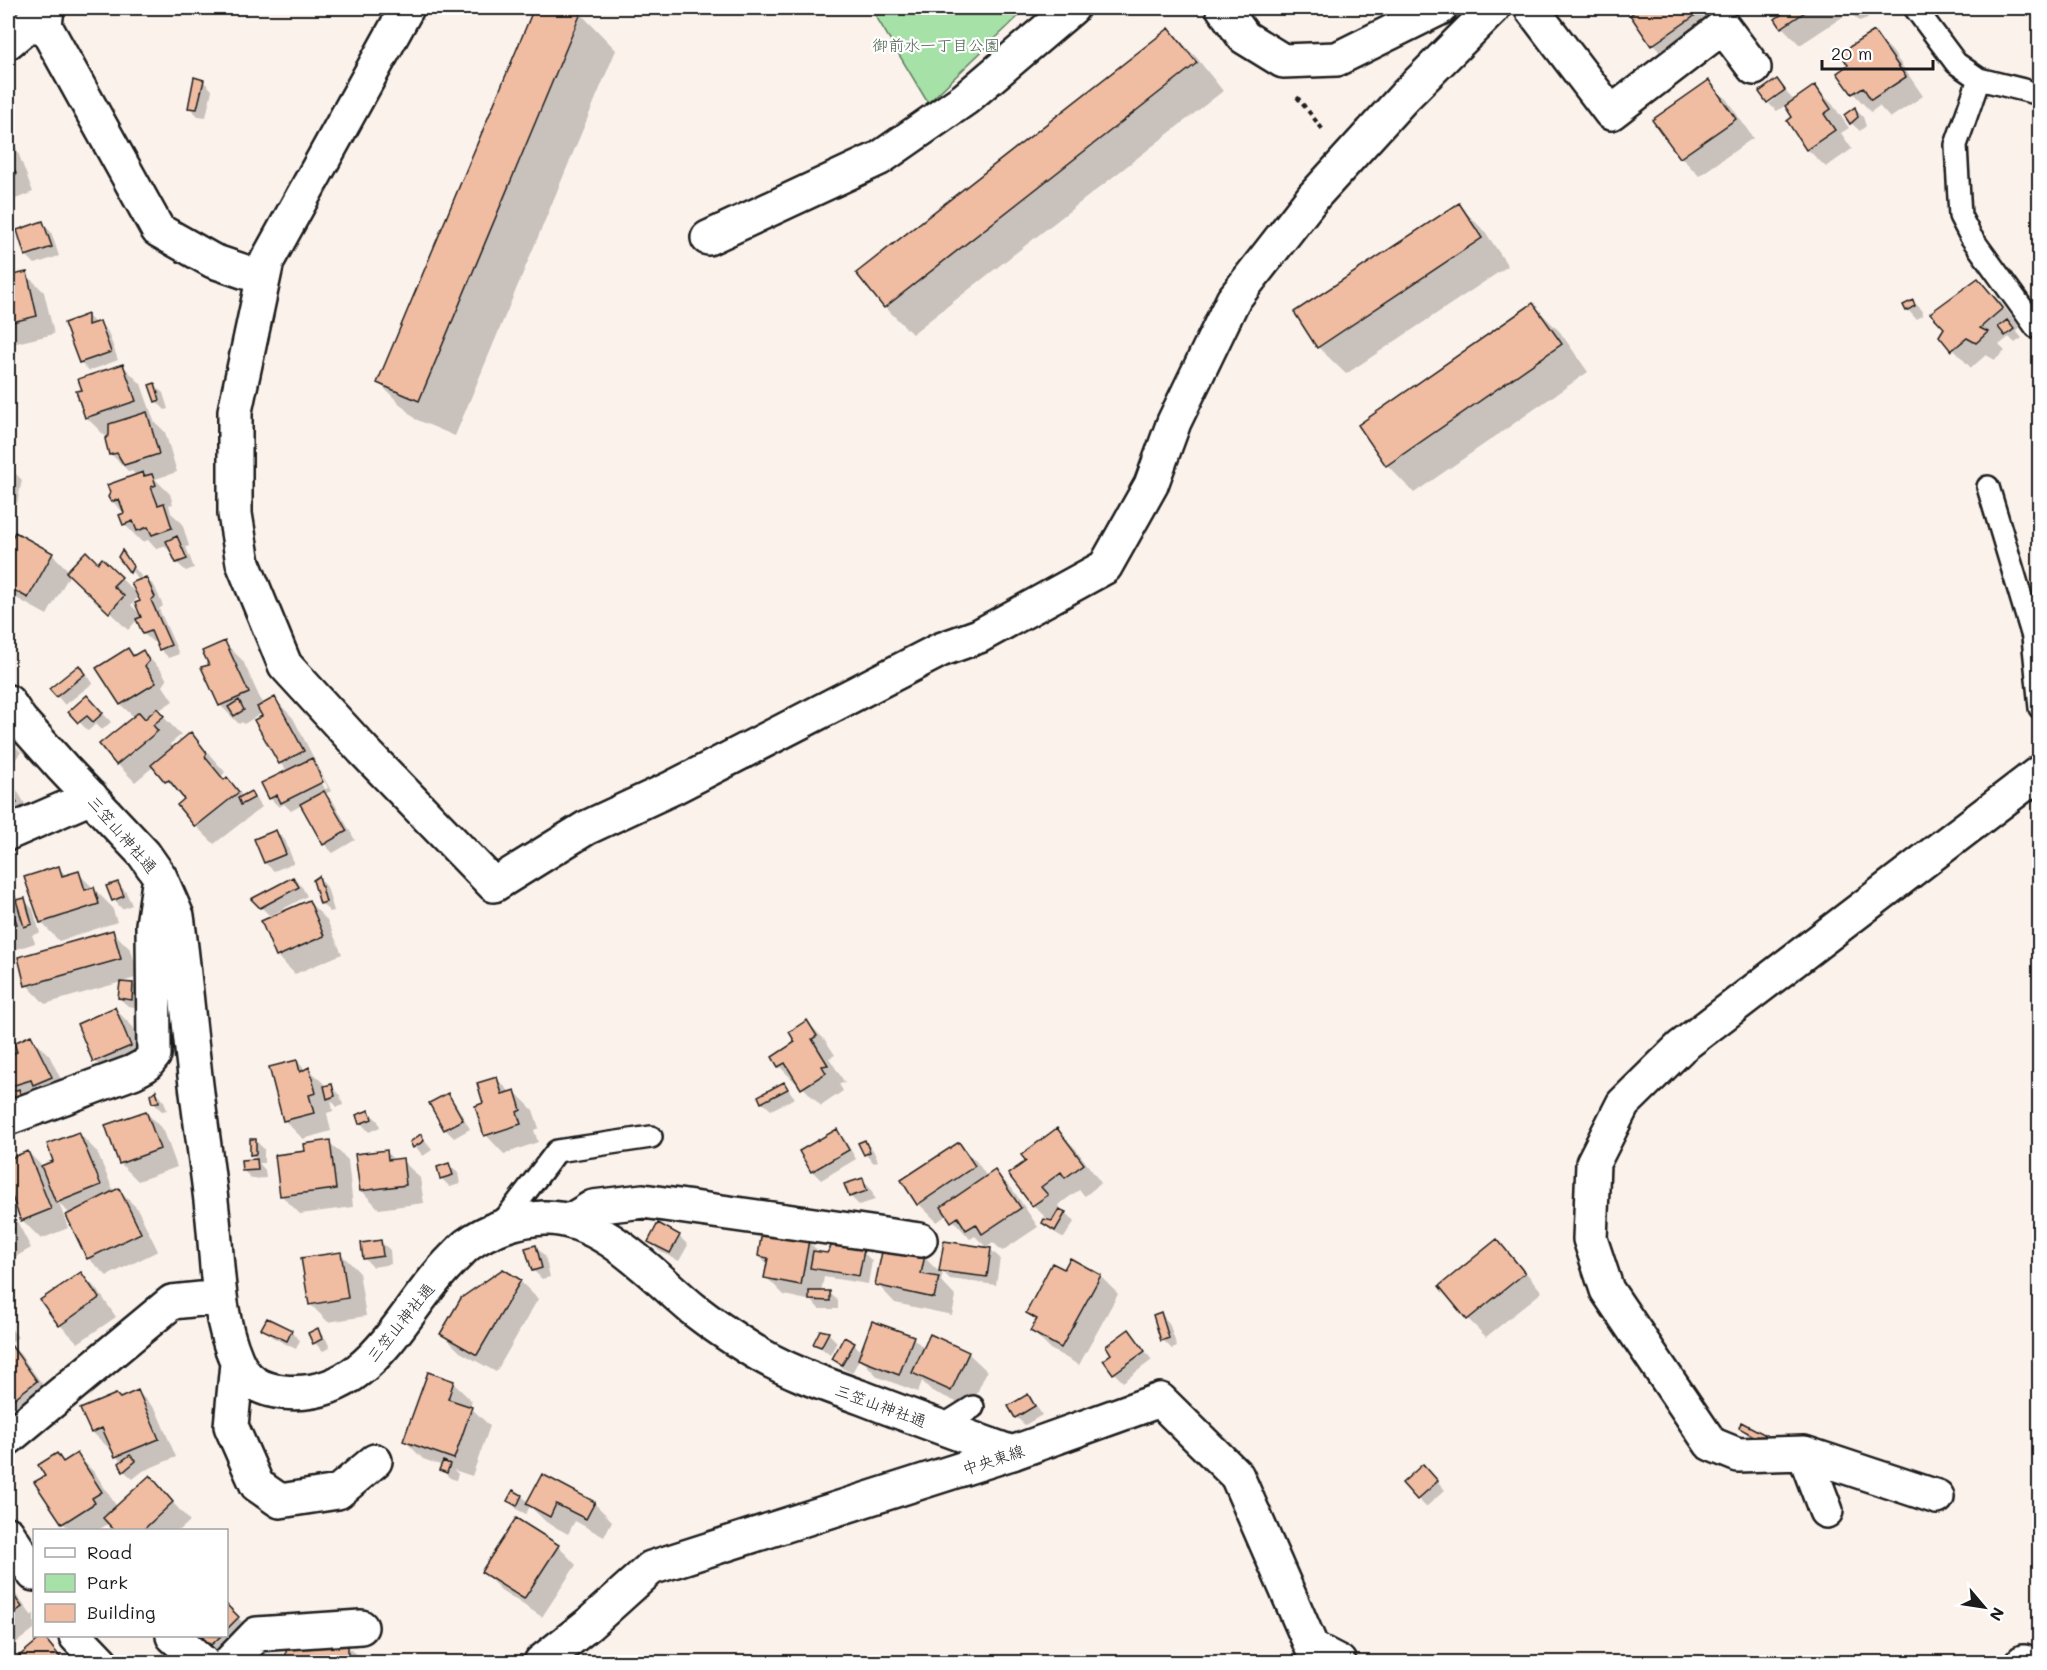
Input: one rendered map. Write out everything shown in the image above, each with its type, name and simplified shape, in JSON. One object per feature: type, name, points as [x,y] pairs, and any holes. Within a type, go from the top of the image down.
[{"type":"street","points":[[407,8],[267,261],[236,411],[235,514],[243,563],[285,665],[363,750],[494,885],[586,828],[672,788],[940,650],[979,636],[1105,567],[1151,485],[1174,422],[1233,300],[1314,196],[1405,96],[1493,8]]},
{"type":"street","points":[[708,238],[880,158],[965,99],[1072,8]]},
{"type":"street","points":[[1223,8],[1244,37],[1283,61],[1337,59],[1440,8]]},
{"type":"street","points":[[1531,8],[1611,113],[1723,27],[1754,68]]},
{"type":"street","points":[[8,42],[27,26],[46,17],[158,230],[213,261],[263,278]]},
{"type":"street","name":"三笠山神社通","points":[[8,702],[20,720],[132,840],[160,877],[177,916],[224,1327],[237,1363],[252,1384],[267,1391],[298,1394],[333,1387],[350,1378],[367,1364],[394,1334],[434,1279],[465,1246],[497,1230],[544,1218],[570,1221],[599,1233],[617,1244],[697,1312],[747,1348],[807,1378],[1012,1453]]},
{"type":"street","points":[[1937,1497],[1804,1453],[1738,1455],[1712,1444],[1607,1290],[1590,1239],[1593,1163],[1623,1104],[1681,1047],[2040,772]]},
{"type":"street","points":[[8,833],[91,797]]},
{"type":"street","points":[[8,1118],[133,1072],[146,1065],[154,1055],[153,925],[160,877]]},
{"type":"street","points":[[570,1221],[593,1208],[643,1201],[920,1240]]},
{"type":"street","points":[[8,1438],[172,1302],[220,1297]]},
{"type":"street","points":[[237,1363],[231,1426],[257,1485],[280,1501],[338,1492],[375,1461]]},
{"type":"street","name":"中央東線","points":[[541,1662],[589,1624],[651,1568],[1012,1453],[1160,1400],[1237,1476],[1312,1648],[1339,1662]]},
{"type":"street","points":[[1804,1453],[1826,1511]]},
{"type":"street","points":[[8,1534],[33,1572]]},
{"type":"street","points":[[230,1662],[257,1634],[361,1627]]},
{"type":"street","points":[[78,1637],[101,1662]]},
{"type":"street","points":[[175,1637],[202,1662]]},
{"type":"lane","points":[[1915,8],[1956,63],[1979,79],[2040,94]]},
{"type":"lane","points":[[1979,79],[1956,146],[1960,216],[1971,237],[2036,327]]},
{"type":"lane","points":[[1988,487],[2033,637],[2040,708]]},
{"type":"lane","points":[[497,1230],[557,1150],[651,1137]]},
{"type":"lane","points":[[940,1427],[973,1407]]},
{"type":"path","points":[[1283,61],[1284,81],[1347,159]]},
{"type":"green space","name":"御前水一丁目公園","points":[[871,8],[1027,8],[928,103]]},
{"type":"building","points":[[534,8],[570,8],[581,13],[419,401],[377,383]]},
{"type":"building","points":[[1640,8],[1706,8],[1651,46],[1630,15]]},
{"type":"building","points":[[1791,8],[1811,8],[1781,28],[1775,19]]},
{"type":"building","points":[[1847,8],[1859,8],[1860,9],[1849,14]]},
{"type":"building","points":[[1169,28],[1197,63],[884,308],[856,273]]},
{"type":"building","points":[[1874,31],[1906,77],[1871,100],[1863,87],[1852,94],[1837,73],[1848,65],[1840,53]]},
{"type":"building","points":[[194,77],[204,80],[197,109],[188,108]]},
{"type":"building","points":[[1777,79],[1785,90],[1767,103],[1759,92]]},
{"type":"building","points":[[1709,80],[1736,119],[1680,158],[1652,120]]},
{"type":"building","points":[[1815,85],[1831,109],[1824,114],[1835,130],[1806,150],[1787,121],[1792,117],[1785,106]]},
{"type":"building","points":[[1855,107],[1858,117],[1850,124],[1844,115]]},
{"type":"building","points":[[8,152],[16,174],[8,177]]},
{"type":"building","points":[[1459,203],[1482,238],[1317,348],[1294,312]]},
{"type":"building","points":[[43,221],[52,247],[25,256],[17,230]]},
{"type":"building","points":[[27,272],[37,316],[8,323],[8,276]]},
{"type":"building","points":[[1978,278],[2003,308],[1980,328],[1988,332],[1976,343],[1967,338],[1951,351],[1939,336],[1944,328],[1930,313]]},
{"type":"building","points":[[1913,300],[1915,306],[1906,311],[1903,305]]},
{"type":"building","points":[[1533,303],[1562,344],[1386,466],[1358,425]]},
{"type":"building","points":[[88,314],[88,325],[100,321],[111,352],[79,363],[64,323]]},
{"type":"building","points":[[2007,320],[2014,329],[2005,336],[1998,327]]},
{"type":"building","points":[[123,364],[136,401],[85,418],[76,391],[82,390],[78,379]]},
{"type":"building","points":[[155,383],[160,400],[155,402],[149,385]]},
{"type":"building","points":[[147,412],[159,454],[124,465],[117,453],[109,455],[105,439],[109,435],[109,424]]},
{"type":"building","points":[[8,468],[14,470],[9,496],[8,496]]},
{"type":"building","points":[[143,472],[144,476],[152,474],[156,485],[151,487],[158,505],[164,503],[172,528],[152,535],[148,527],[137,531],[133,521],[123,525],[119,515],[124,513],[119,499],[111,502],[108,497],[110,493],[107,485]]},
{"type":"building","points":[[15,532],[53,553],[28,598],[8,587],[8,545]]},
{"type":"building","points":[[177,536],[187,559],[176,563],[166,541]]},
{"type":"building","points":[[122,550],[133,566],[130,573],[118,557]]},
{"type":"building","points":[[86,551],[98,563],[102,558],[122,577],[113,586],[124,596],[109,613],[66,572]]},
{"type":"building","points":[[146,577],[155,597],[151,600],[171,645],[159,650],[151,631],[143,634],[136,619],[141,617],[135,603],[140,601],[131,583]]},
{"type":"building","points":[[225,641],[249,693],[219,706],[201,667],[209,665],[202,651]]},
{"type":"building","points":[[128,648],[133,656],[143,650],[149,661],[145,666],[156,683],[120,705],[96,668]]},
{"type":"building","points":[[79,665],[85,674],[56,697],[49,689]]},
{"type":"building","points":[[87,695],[103,713],[93,722],[87,716],[78,723],[68,712]]},
{"type":"building","points":[[275,697],[304,751],[279,764],[254,720],[262,716],[257,707]]},
{"type":"building","points":[[239,700],[244,710],[234,716],[228,707]]},
{"type":"building","points":[[157,708],[164,716],[153,725],[158,731],[116,765],[99,744],[139,712],[145,719]]},
{"type":"building","points":[[191,732],[207,753],[205,757],[224,780],[227,777],[239,792],[195,827],[177,805],[184,799],[169,780],[165,782],[151,765]]},
{"type":"building","points":[[8,738],[13,742],[8,750]]},
{"type":"building","points":[[312,758],[323,782],[281,803],[277,795],[269,799],[261,783]]},
{"type":"building","points":[[8,785],[17,803],[8,808]]},
{"type":"building","points":[[251,791],[254,798],[241,805],[238,798]]},
{"type":"building","points":[[324,791],[347,831],[323,845],[300,804]]},
{"type":"building","points":[[276,830],[286,854],[264,863],[254,839]]},
{"type":"building","points":[[59,866],[62,876],[79,871],[85,890],[94,887],[99,904],[40,923],[24,877]]},
{"type":"building","points":[[319,876],[326,902],[320,904],[313,880]]},
{"type":"building","points":[[293,877],[299,887],[260,908],[251,899]]},
{"type":"building","points":[[118,882],[124,896],[112,901],[106,886]]},
{"type":"building","points":[[8,896],[17,924],[8,928]]},
{"type":"building","points":[[25,898],[32,924],[24,927],[16,900]]},
{"type":"building","points":[[309,900],[324,936],[276,957],[261,921]]},
{"type":"building","points":[[113,930],[121,959],[25,986],[18,957]]},
{"type":"building","points":[[120,982],[133,983],[132,1000],[118,998]]},
{"type":"building","points":[[115,1007],[131,1046],[93,1062],[77,1024]]},
{"type":"building","points":[[807,1020],[817,1036],[812,1039],[828,1065],[822,1066],[826,1073],[801,1089],[785,1063],[778,1067],[772,1057],[795,1042],[789,1032]]},
{"type":"building","points":[[31,1035],[52,1077],[33,1085],[31,1080],[8,1087],[8,1055],[17,1052],[14,1043]]},
{"type":"building","points":[[297,1060],[300,1072],[309,1067],[316,1093],[309,1095],[314,1113],[283,1121],[269,1067]]},
{"type":"building","points":[[497,1077],[502,1094],[515,1090],[521,1110],[517,1112],[521,1124],[484,1136],[475,1106],[483,1103],[477,1083]]},
{"type":"building","points":[[784,1082],[788,1089],[761,1103],[758,1096]]},
{"type":"building","points":[[332,1084],[335,1096],[327,1099],[324,1086]]},
{"type":"building","points":[[19,1089],[21,1097],[8,1101],[8,1093]]},
{"type":"building","points":[[156,1090],[159,1102],[152,1103],[150,1095]]},
{"type":"building","points":[[448,1093],[463,1120],[444,1130],[429,1103]]},
{"type":"building","points":[[369,1110],[372,1119],[359,1124],[356,1115]]},
{"type":"building","points":[[146,1111],[160,1149],[119,1164],[105,1125]]},
{"type":"building","points":[[1057,1128],[1084,1164],[1065,1178],[1061,1172],[1041,1187],[1048,1195],[1032,1206],[1008,1174],[1026,1161],[1021,1155]]},
{"type":"building","points":[[837,1129],[849,1150],[811,1172],[799,1151]]},
{"type":"building","points":[[79,1132],[101,1185],[56,1203],[41,1166],[53,1161],[47,1144]]},
{"type":"building","points":[[421,1134],[424,1141],[413,1148],[410,1142]]},
{"type":"building","points":[[250,1139],[256,1139],[256,1154],[250,1155]]},
{"type":"building","points":[[330,1140],[336,1189],[280,1196],[275,1155],[305,1151],[304,1144]]},
{"type":"building","points":[[865,1140],[870,1152],[864,1155],[858,1143]]},
{"type":"building","points":[[959,1142],[975,1166],[917,1205],[901,1180]]},
{"type":"building","points":[[387,1150],[388,1160],[403,1158],[406,1185],[360,1191],[355,1154]]},
{"type":"building","points":[[28,1151],[51,1209],[21,1221],[8,1186],[8,1159]]},
{"type":"building","points":[[257,1159],[258,1170],[242,1171],[241,1160]]},
{"type":"building","points":[[449,1163],[453,1175],[440,1179],[437,1167]]},
{"type":"building","points":[[995,1170],[1021,1208],[982,1234],[976,1224],[966,1230],[958,1217],[951,1222],[941,1207]]},
{"type":"building","points":[[863,1178],[867,1191],[849,1197],[844,1184]]},
{"type":"building","points":[[119,1188],[141,1233],[87,1259],[66,1215]]},
{"type":"building","points":[[1059,1209],[1066,1212],[1055,1231],[1042,1223],[1044,1219],[1052,1221]]},
{"type":"building","points":[[8,1217],[14,1230],[8,1233]]},
{"type":"building","points":[[658,1223],[680,1235],[670,1253],[648,1242]]},
{"type":"building","points":[[762,1231],[809,1240],[801,1285],[764,1278],[768,1258],[758,1256]]},
{"type":"building","points":[[1497,1239],[1525,1273],[1467,1320],[1439,1286]]},
{"type":"building","points":[[381,1240],[383,1256],[363,1259],[361,1243]]},
{"type":"building","points":[[944,1241],[991,1248],[987,1277],[939,1271]]},
{"type":"building","points":[[536,1245],[542,1268],[532,1271],[525,1248]]},
{"type":"building","points":[[832,1245],[864,1250],[859,1276],[810,1268],[813,1251],[827,1253]]},
{"type":"building","points":[[883,1247],[925,1255],[921,1274],[939,1277],[934,1298],[875,1285]]},
{"type":"building","points":[[341,1252],[348,1298],[309,1305],[301,1258]]},
{"type":"building","points":[[1070,1258],[1101,1275],[1061,1348],[1030,1331],[1037,1319],[1026,1313],[1052,1263],[1064,1269]]},
{"type":"building","points":[[503,1269],[521,1280],[477,1355],[440,1334],[461,1298]]},
{"type":"building","points":[[81,1272],[99,1298],[59,1326],[40,1300]]},
{"type":"building","points":[[809,1291],[830,1291],[830,1301],[809,1300]]},
{"type":"building","points":[[1161,1312],[1169,1338],[1161,1341],[1153,1315]]},
{"type":"building","points":[[267,1318],[292,1330],[287,1341],[261,1329]]},
{"type":"building","points":[[872,1321],[914,1336],[899,1375],[858,1359]]},
{"type":"building","points":[[318,1328],[322,1339],[313,1344],[308,1333]]},
{"type":"building","points":[[1129,1329],[1145,1351],[1113,1374],[1103,1360],[1111,1354],[1106,1346]]},
{"type":"building","points":[[820,1330],[829,1332],[821,1347],[813,1344]]},
{"type":"building","points":[[930,1334],[969,1352],[951,1391],[912,1373]]},
{"type":"building","points":[[844,1337],[855,1343],[842,1365],[832,1359]]},
{"type":"building","points":[[8,1341],[37,1381],[8,1403]]},
{"type":"building","points":[[428,1372],[454,1381],[448,1399],[472,1407],[454,1459],[403,1441]]},
{"type":"building","points":[[138,1390],[159,1439],[115,1457],[102,1428],[91,1433],[80,1409],[116,1394],[120,1398]]},
{"type":"building","points":[[1028,1394],[1035,1406],[1015,1418],[1008,1406]]},
{"type":"building","points":[[1741,1422],[1766,1435],[1763,1441],[1739,1428]]},
{"type":"building","points":[[57,1453],[63,1462],[77,1453],[102,1492],[92,1498],[95,1503],[62,1524],[34,1482],[45,1476],[38,1465]]},
{"type":"building","points":[[130,1455],[136,1461],[123,1472],[119,1463]]},
{"type":"building","points":[[443,1461],[450,1464],[447,1473],[439,1470]]},
{"type":"building","points":[[1423,1464],[1438,1481],[1417,1500],[1402,1483]]},
{"type":"building","points":[[542,1474],[595,1502],[586,1519],[556,1504],[550,1517],[526,1504]]},
{"type":"building","points":[[150,1475],[173,1502],[144,1529],[113,1529],[103,1518]]},
{"type":"building","points":[[513,1490],[522,1495],[517,1506],[507,1501]]},
{"type":"building","points":[[516,1518],[559,1545],[524,1599],[481,1572]]},
{"type":"building","points":[[8,1588],[22,1607],[8,1617]]},
{"type":"building","points":[[228,1606],[239,1617],[228,1628]]},
{"type":"building","points":[[42,1637],[61,1658],[56,1662],[12,1662]]},
{"type":"building","points":[[202,1637],[220,1637],[211,1645]]},
{"type":"building","points":[[348,1644],[348,1662],[286,1662],[286,1647]]}]
